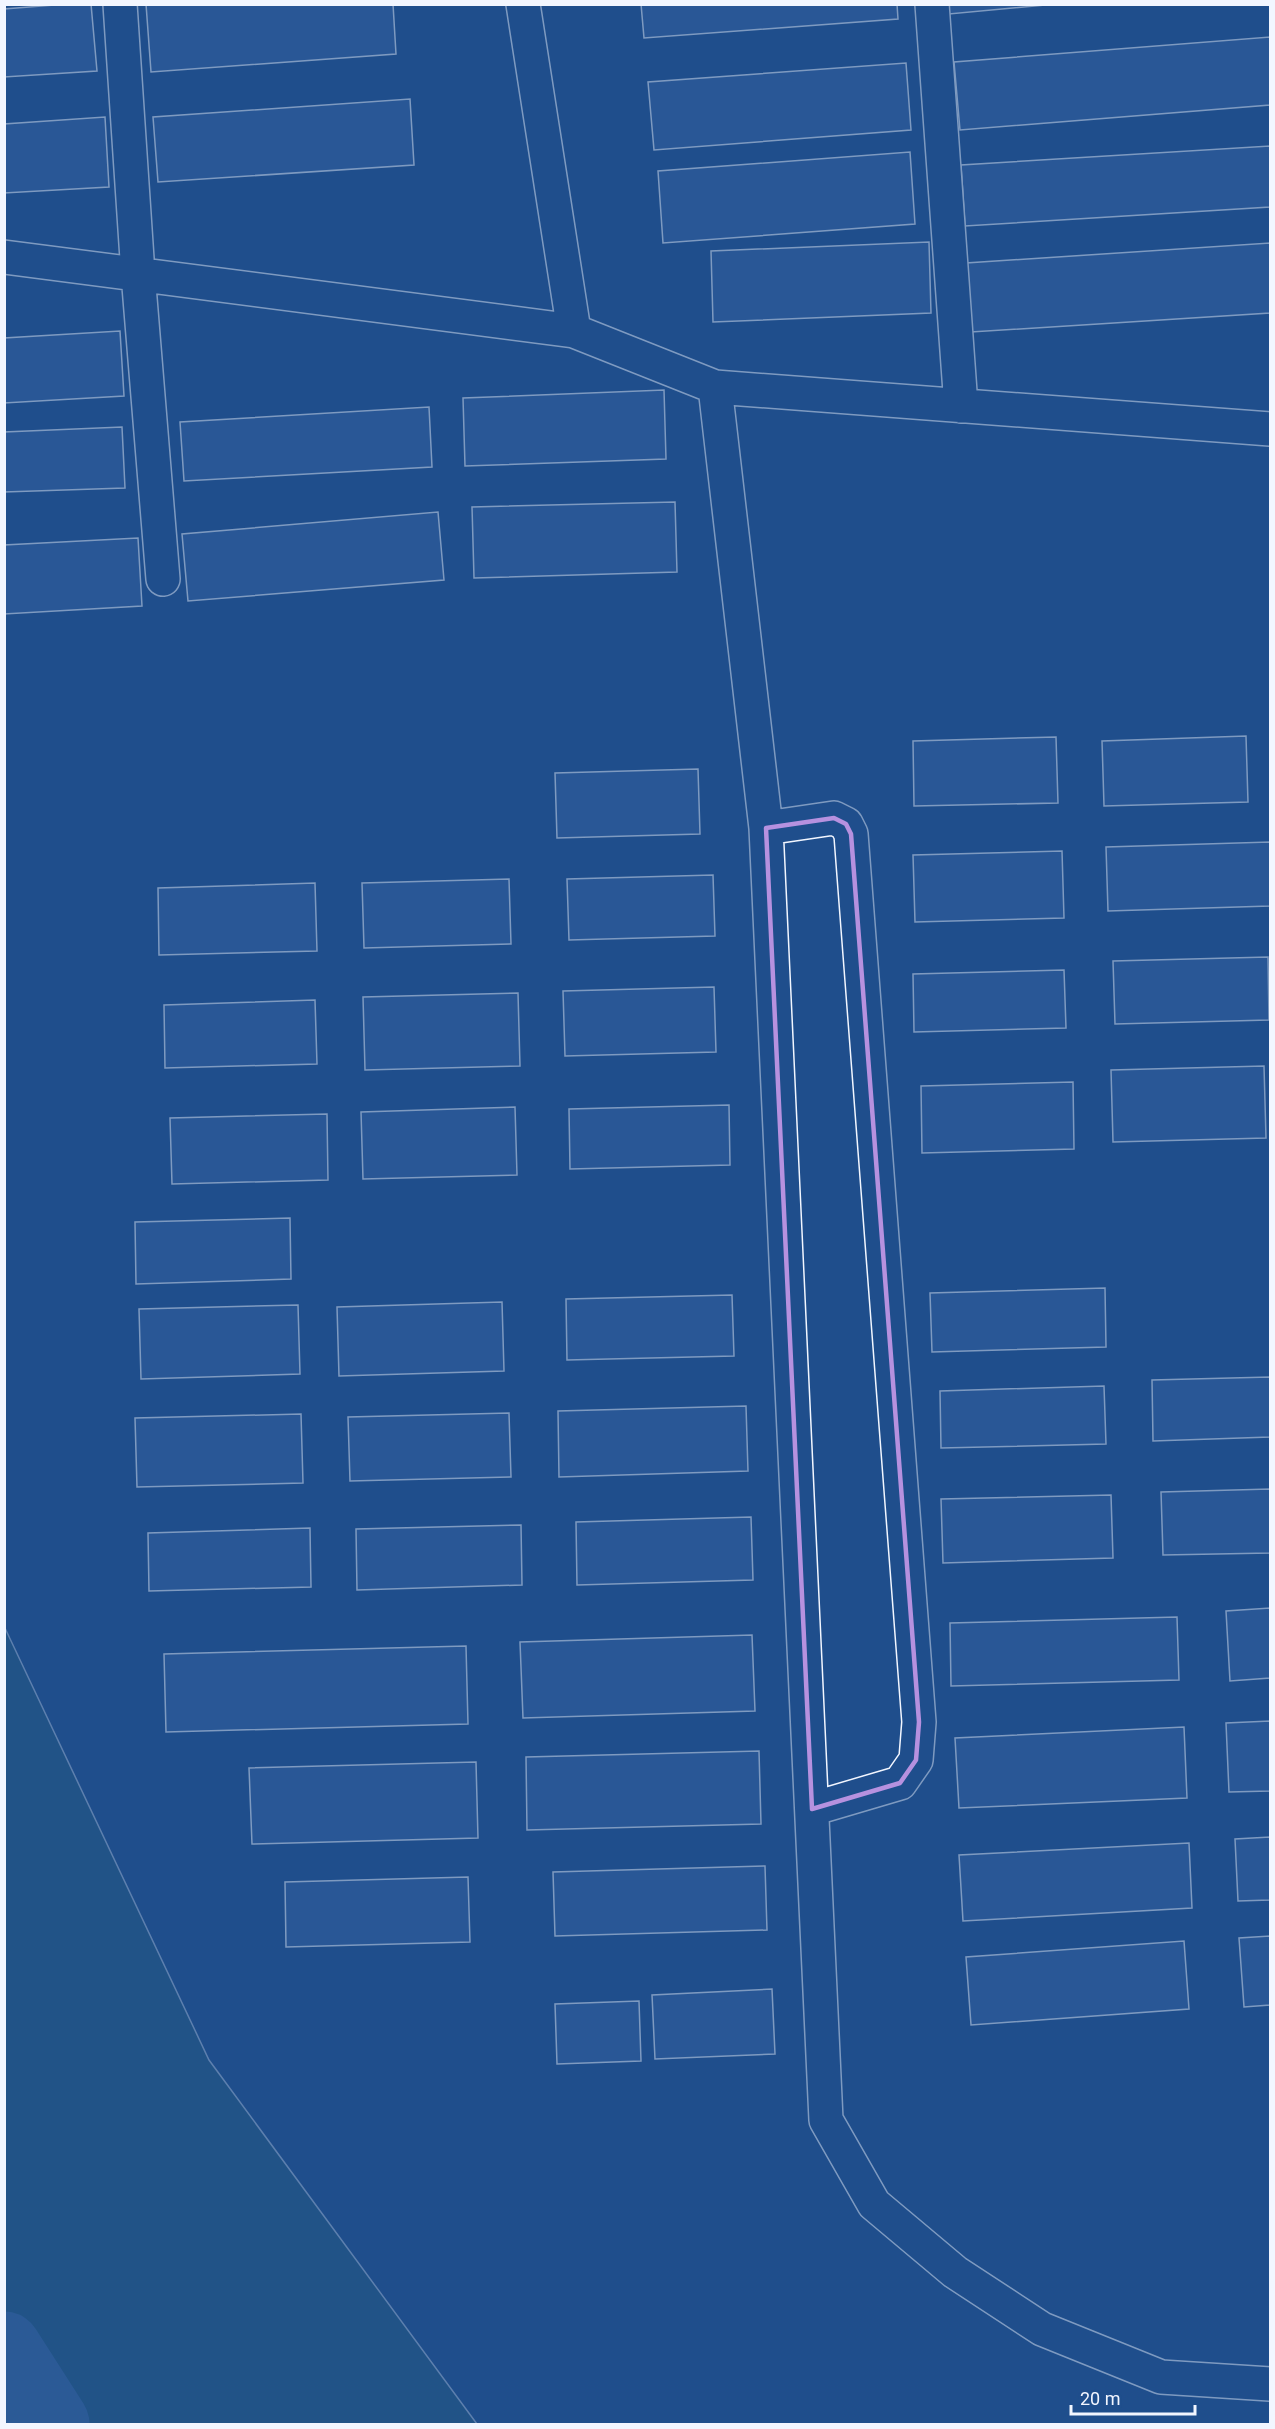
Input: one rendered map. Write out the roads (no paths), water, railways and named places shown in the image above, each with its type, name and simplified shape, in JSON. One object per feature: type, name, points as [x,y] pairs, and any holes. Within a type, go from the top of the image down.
[{"type":"street","points":[[120,4],[138,274],[163,579]]},
{"type":"street","points":[[523,4],[574,331]]},
{"type":"street","points":[[932,4],[961,406]]},
{"type":"street","points":[[4,257],[574,331],[715,387],[1270,429]]},
{"type":"street","points":[[715,387],[766,828],[826,2120],[874,2204],[955,2272],[1042,2329],[1161,2377],[1270,2385]]},
{"type":"street","points":[[766,828],[834,818],[846,824],[851,834],[919,1722],[916,1760],[900,1783],[812,1809]]},
{"type":"waterway","points":[[4,2349],[52,2424]]}]
